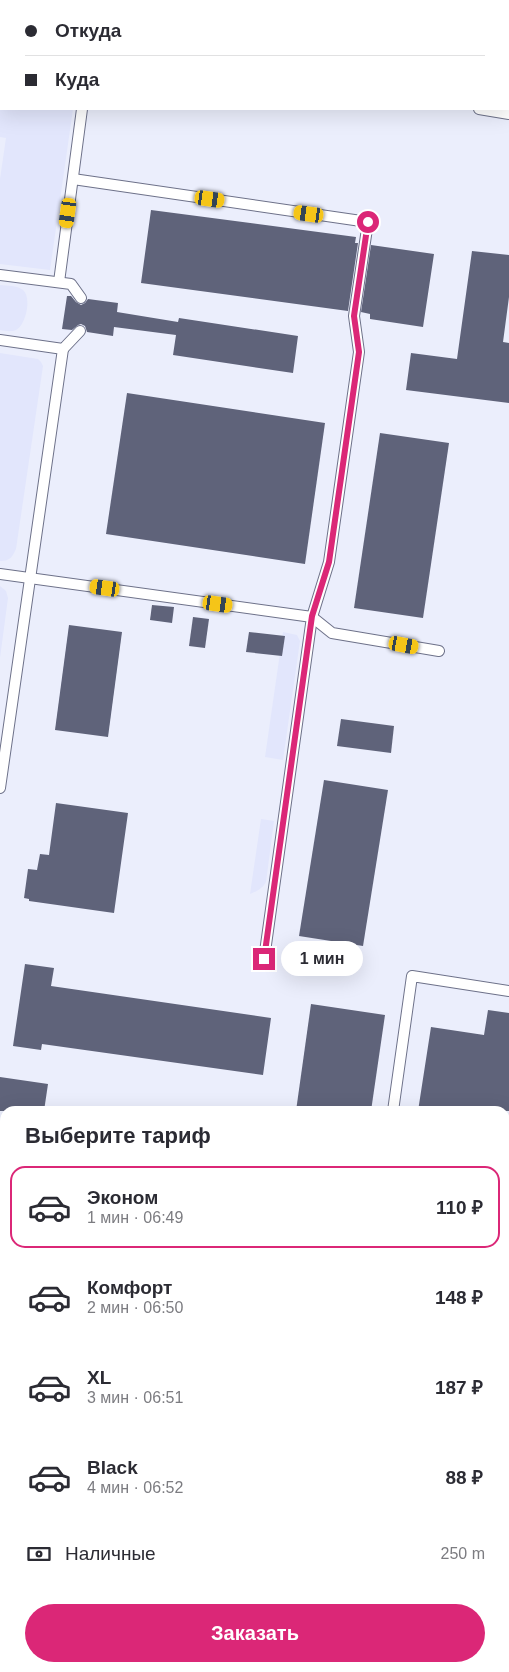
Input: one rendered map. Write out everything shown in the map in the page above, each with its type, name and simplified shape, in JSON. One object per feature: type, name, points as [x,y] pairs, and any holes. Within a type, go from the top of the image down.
[{"type":"lane","points":[[59,282],[82,110]]},
{"type":"lane","points":[[485,110],[509,114]]},
{"type":"lane","points":[[73,179],[368,222],[354,316],[359,352],[329,562],[312,616],[264,959]]},
{"type":"lane","points":[[0,275],[71,284],[81,298]]},
{"type":"lane","points":[[0,788],[63,349],[80,331]]},
{"type":"lane","points":[[0,340],[63,349]]},
{"type":"lane","points":[[0,574],[312,616],[332,633],[439,651]]},
{"type":"lane","points":[[394,1106],[412,976],[509,991]]},
{"type":"shaded area","points":[[0,110],[509,110],[509,1106],[0,1106]]},
{"type":"shaded area","points":[[0,110],[73,110],[50,270],[0,264],[0,179],[6,138],[0,137]]},
{"type":"shaded area","points":[[0,285],[18,287],[26,294],[27,311],[23,323],[16,330],[0,330]]},
{"type":"shaded area","points":[[0,353],[38,359],[43,366],[16,549],[10,558],[0,561]]},
{"type":"shaded area","points":[[0,586],[6,591],[8,598],[0,658]]},
{"type":"shaded area","points":[[283,632],[297,635],[300,641],[283,760],[265,757]]},
{"type":"shaded area","points":[[261,819],[274,821],[266,882],[257,891],[250,894]]},
{"type":"building","points":[[151,210],[356,237],[355,243],[358,243],[348,311],[141,283]]},
{"type":"building","points":[[371,245],[434,254],[423,327],[370,319],[370,314],[361,312]]},
{"type":"building","points":[[472,251],[509,255],[509,297],[503,342],[509,343],[509,403],[406,390],[411,353],[457,359]]},
{"type":"building","points":[[67,296],[71,296],[81,305],[88,299],[118,303],[117,312],[178,322],[179,318],[298,336],[293,373],[173,355],[176,335],[114,327],[113,336],[87,332],[85,326],[81,324],[72,330],[62,329]]},
{"type":"building","points":[[127,393],[325,423],[305,564],[106,534]]},
{"type":"building","points":[[380,433],[449,443],[423,618],[354,608]]},
{"type":"building","points":[[152,605],[174,607],[172,623],[150,620]]},
{"type":"building","points":[[193,617],[209,619],[205,648],[189,646]]},
{"type":"building","points":[[69,625],[122,632],[108,737],[55,730]]},
{"type":"building","points":[[249,632],[285,636],[282,656],[246,652]]},
{"type":"building","points":[[341,719],[394,726],[391,753],[337,746]]},
{"type":"building","points":[[324,780],[388,790],[363,946],[299,936]]},
{"type":"building","points":[[56,803],[128,813],[114,913],[29,901],[29,899],[24,898],[28,869],[37,870],[40,854],[49,855]]},
{"type":"building","points":[[25,964],[54,968],[51,986],[271,1018],[263,1075],[42,1044],[41,1050],[13,1046]]},
{"type":"building","points":[[311,1004],[385,1015],[372,1106],[297,1106]]},
{"type":"building","points":[[488,1010],[509,1013],[509,1106],[419,1106],[431,1027],[484,1035]]},
{"type":"building","points":[[0,1077],[48,1084],[45,1106],[0,1106]]},
{"type":"route","points":[[264,959],[312,616],[329,562],[359,352],[354,316],[368,222]]}]
